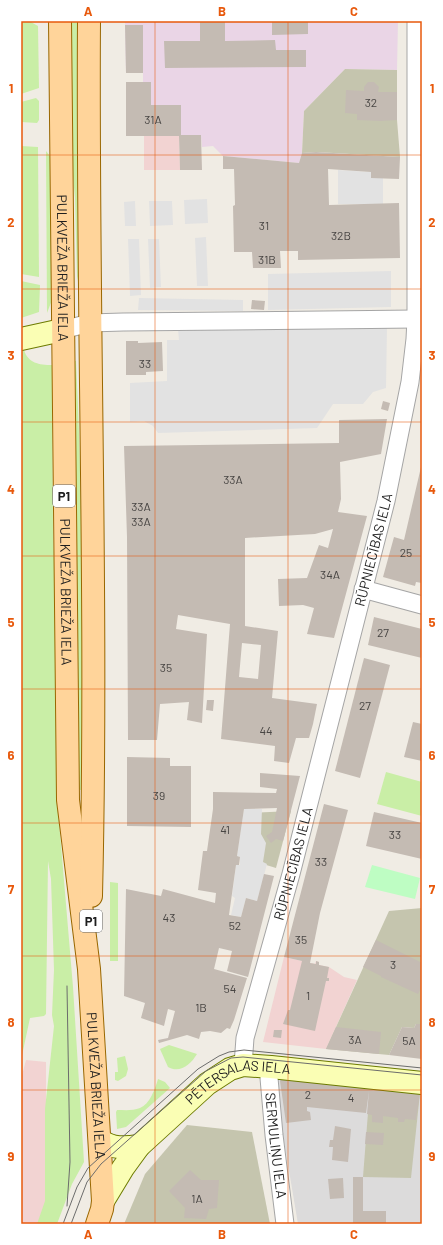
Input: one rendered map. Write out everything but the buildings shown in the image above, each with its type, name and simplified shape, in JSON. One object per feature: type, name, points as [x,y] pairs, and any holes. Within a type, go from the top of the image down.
[{"type":"main road","name":"PULKVEŽA BRIEŽA IELA","points":[[60,21],[68,800],[89,969],[103,1201]]},
{"type":"main road","name":"PULKVEŽA BRIEŽA IELA","points":[[89,21],[88,107],[93,547],[93,802],[89,969]]},
{"type":"main road","points":[[68,800],[74,810],[81,813],[89,809],[93,802]]},
{"type":"main road","name":"P1","points":[[97,1224],[103,1201]]},
{"type":"street","name":"RŪPNIECĪBAS IELA","points":[[244,1065],[245,1038],[291,874],[386,501],[410,382],[416,319],[416,21]]},
{"type":"street","points":[[21,339],[90,323],[416,319]]},
{"type":"street","points":[[363,589],[422,605]]},
{"type":"street","name":"PĒTERSALAS IELA","points":[[103,1201],[123,1168],[140,1146],[207,1084],[230,1069],[244,1065],[422,1083]]},
{"type":"street","name":"SERMULIŅU IELA","points":[[271,1067],[269,1078],[274,1135],[285,1224]]},
{"type":"street","points":[[100,1140],[111,1146],[119,1148],[140,1146]]},
{"type":"shaded area","points":[[125,21],[398,21],[397,70],[345,69],[304,111],[302,153],[299,163],[223,156],[213,146],[202,147],[201,135],[181,135],[181,105],[151,105],[151,82],[143,82],[143,73],[126,73]]},
{"type":"shaded area","points":[[345,69],[397,70],[397,120],[400,157],[317,152],[302,153],[304,111]]},
{"type":"shaded area","points":[[144,136],[179,136],[180,170],[144,170]]},
{"type":"shaded area","points":[[338,170],[371,172],[383,178],[383,204],[338,204]]},
{"type":"shaded area","points":[[207,199],[208,223],[185,224],[184,200]]},
{"type":"shaded area","points":[[135,201],[136,226],[125,226],[124,202]]},
{"type":"shaded area","points":[[149,201],[172,201],[173,225],[150,226]]},
{"type":"shaded area","points":[[206,237],[208,286],[197,286],[195,238]]},
{"type":"shaded area","points":[[128,239],[139,239],[141,295],[130,296]]},
{"type":"shaded area","points":[[148,239],[159,239],[161,287],[150,288]]},
{"type":"shaded area","points":[[391,271],[391,307],[268,310],[268,274]]},
{"type":"shaded area","points":[[139,298],[243,300],[243,311],[138,310]]},
{"type":"shaded area","points":[[387,328],[386,388],[373,392],[363,404],[333,404],[317,428],[158,433],[153,426],[144,421],[130,422],[130,383],[167,381],[167,340],[179,340],[178,329]]},
{"type":"shaded area","points":[[244,809],[262,809],[261,834],[266,843],[263,862],[267,864],[257,901],[246,898],[241,917],[231,915],[235,898],[232,896],[236,865],[240,865],[240,857],[237,856]]},
{"type":"shaded area","points":[[291,811],[276,868],[243,858],[247,813]]},
{"type":"shaded area","points":[[422,908],[422,1024],[416,1024],[414,1028],[402,1027],[389,1055],[326,1049],[389,911]]},
{"type":"shaded area","points":[[284,957],[315,964],[316,961],[319,962],[319,965],[329,967],[344,977],[357,980],[326,1049],[263,1042]]},
{"type":"shaded area","points":[[26,1060],[46,1062],[46,1200],[38,1224],[21,1224],[21,1079]]},
{"type":"shaded area","points":[[272,1070],[422,1088],[422,1224],[298,1224]]},
{"type":"shaded area","points":[[370,1087],[420,1093],[411,1178],[363,1177]]},
{"type":"shaded area","points":[[187,1125],[252,1132],[270,1224],[124,1224],[145,1174]]},
{"type":"green space","points":[[21,21],[29,21],[38,26],[39,88],[21,94]]},
{"type":"green space","points":[[69,21],[77,21],[80,280],[78,281],[75,198],[71,155]]},
{"type":"green space","points":[[36,98],[39,101],[39,120],[37,123],[21,122],[21,102]]},
{"type":"green space","points":[[21,146],[38,147],[39,277],[21,274]]},
{"type":"green space","points":[[46,151],[50,156],[51,161],[52,300],[47,313]]},
{"type":"green space","points":[[21,281],[40,285],[39,312],[21,318],[22,294]]},
{"type":"green space","points":[[21,350],[24,350],[28,358],[35,362],[52,365],[53,534],[57,638],[57,798],[73,987],[84,1162],[72,1184],[57,1224],[37,1224],[45,1201],[45,1109],[54,1026],[52,1015],[54,970],[51,879],[48,861],[46,1014],[44,1016],[30,1018],[21,1060]]},
{"type":"green space","points":[[72,361],[76,361],[80,468],[83,629],[83,790],[80,790],[78,787]]},
{"type":"green space","points":[[386,772],[422,782],[422,816],[377,804]]},
{"type":"green space","points":[[372,865],[420,878],[415,899],[365,887]]},
{"type":"green space","points":[[110,882],[118,883],[118,961],[110,961]]},
{"type":"green space","points":[[169,1045],[197,1054],[185,1067],[181,1069],[172,1069],[168,1067],[160,1049]]},
{"type":"green space","points":[[125,1056],[128,1069],[126,1076],[118,1081],[115,1080],[115,1072],[118,1072],[117,1058]]},
{"type":"green space","points":[[158,1079],[165,1082],[170,1088],[126,1127],[117,1129],[117,1110],[134,1110],[144,1106],[152,1096]]},
{"type":"tram line","points":[[67,986],[70,1162],[67,1206]]},
{"type":"tram line","points":[[63,1224],[77,1187],[88,1168],[198,1069],[219,1056],[229,1052],[244,1050],[422,1068]]},
{"type":"tram line","points":[[71,1224],[87,1182],[101,1164],[206,1071],[231,1058],[243,1057],[422,1075]]}]
